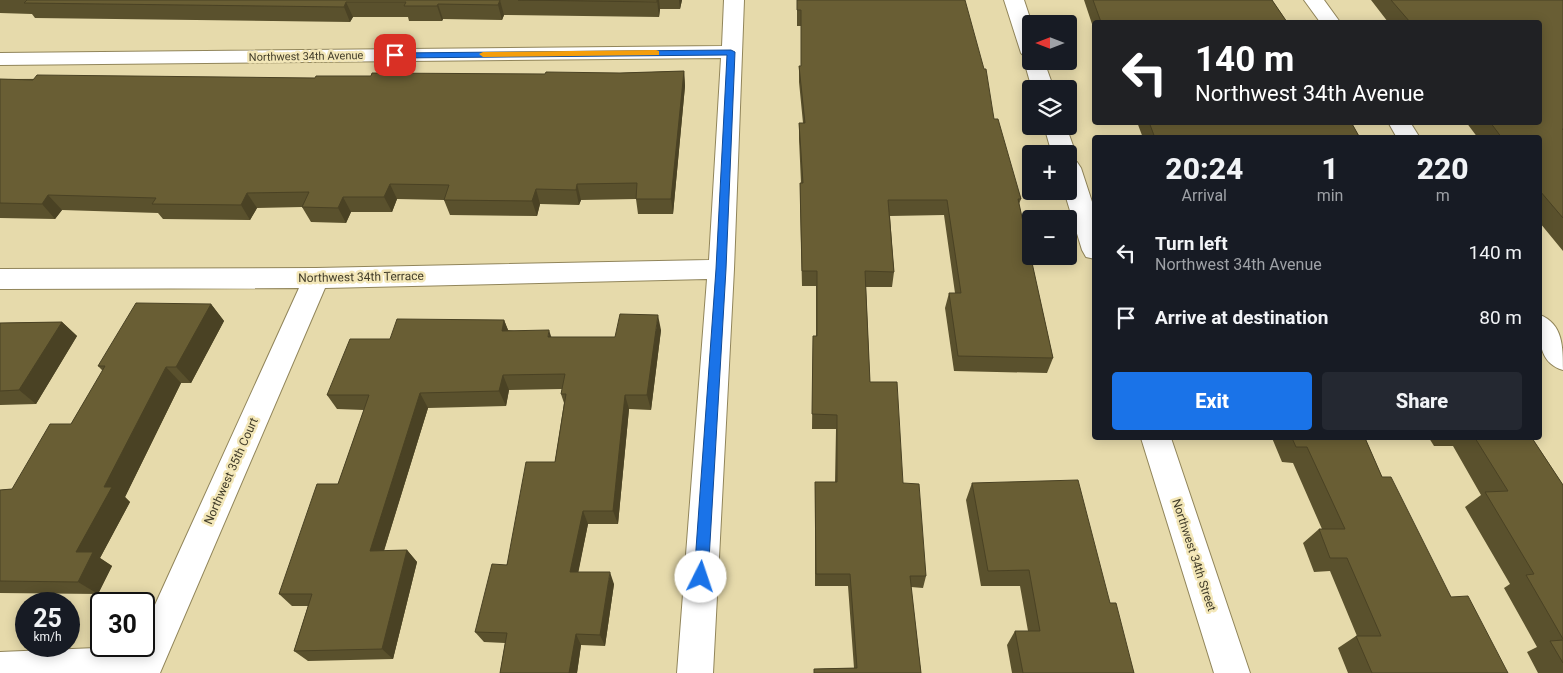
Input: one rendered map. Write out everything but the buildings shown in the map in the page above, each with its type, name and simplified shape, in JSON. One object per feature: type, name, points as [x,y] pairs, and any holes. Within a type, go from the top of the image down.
[{"type":"street","points":[[695,673],[721,269],[734,0]]},
{"type":"street","points":[[1014,0],[1022,25]]},
{"type":"street","points":[[1314,0],[1329,20]]},
{"type":"street","name":"Northwest 34th Avenue","points":[[0,59],[731,52]]},
{"type":"street","points":[[1077,193],[1092,241]]},
{"type":"street","name":"Northwest 34th Terrace","points":[[0,279],[316,278],[721,269]]},
{"type":"street","name":"Northwest 35th Court","points":[[0,670],[146,664],[316,278]]},
{"type":"street","points":[[1542,329],[1563,359]]},
{"type":"street","name":"Northwest 34th Street","points":[[1157,440],[1232,673]]},
{"type":"slow traffic","points":[[483,54],[656,53]]},
{"type":"route","points":[[395,55],[731,52],[721,269],[701,577]]}]
